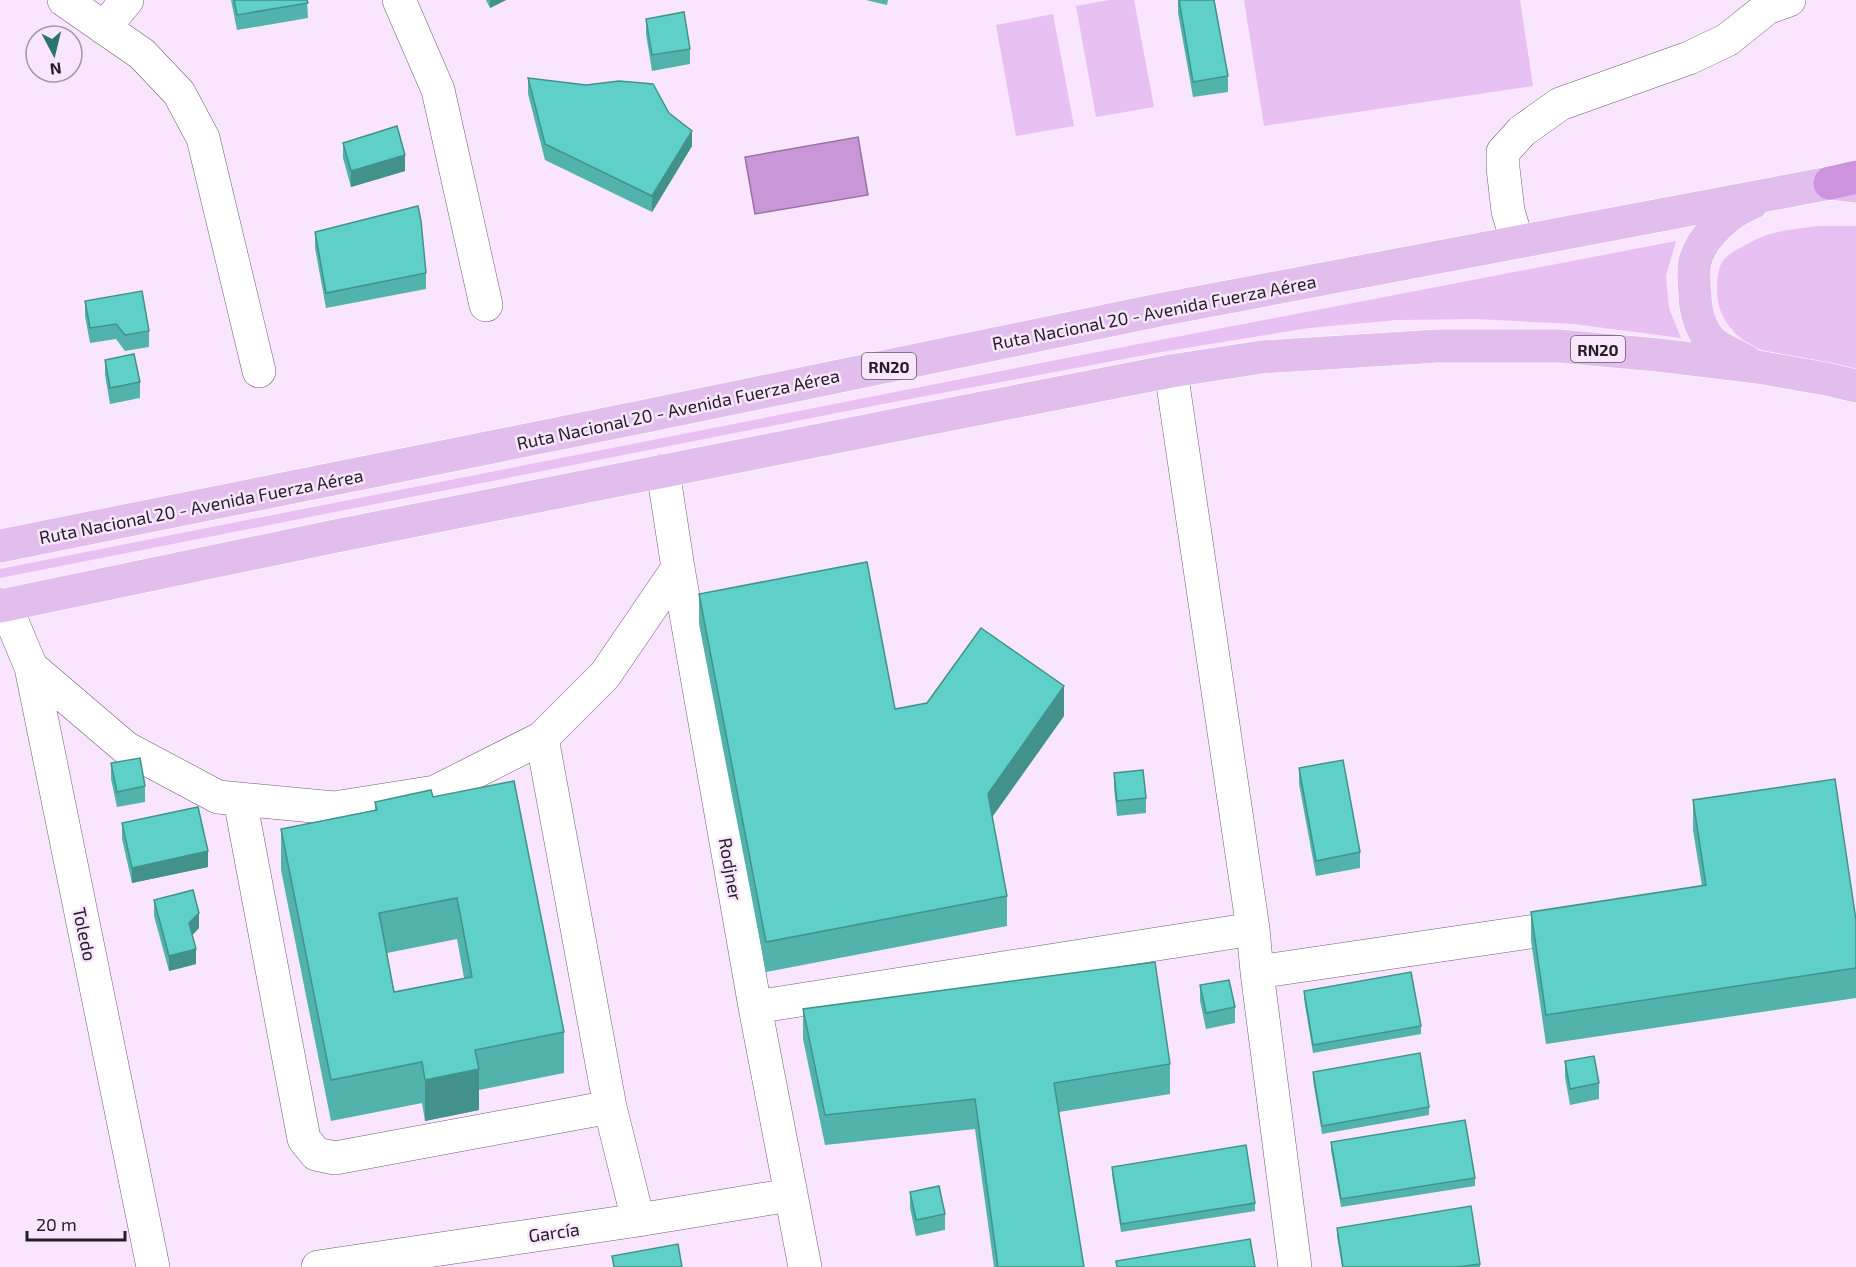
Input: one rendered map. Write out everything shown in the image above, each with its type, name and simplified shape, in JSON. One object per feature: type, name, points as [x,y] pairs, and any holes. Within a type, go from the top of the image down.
[{"type":"main road","name":"RN20","points":[[1758,367],[1713,342],[1702,328],[1695,305],[1695,261],[1705,243],[1728,218],[1744,206],[1773,194],[1847,182]]},
{"type":"main road","name":"Ruta Nacional 20 - Avenida Fuerza Aérea","points":[[3,545],[1159,310],[1773,194]]},
{"type":"main road","name":"RN20","points":[[3,606],[663,471],[1171,371],[1262,357],[1450,346],[1558,346],[1658,354],[1758,367],[1826,379],[1856,387]]},
{"type":"street","points":[[64,0],[142,54],[179,93],[203,138],[259,371]]},
{"type":"street","points":[[104,28],[127,0]]},
{"type":"street","points":[[399,0],[438,90],[486,305]]},
{"type":"street","points":[[1517,241],[1508,211],[1503,152],[1522,130],[1560,104],[1699,53],[1727,39],[1767,8],[1789,0]]},
{"type":"street","points":[[1171,371],[1253,929],[1295,1267]]},
{"type":"street","name":"Rodjner","points":[[663,471],[754,1007],[805,1267]]},
{"type":"street","points":[[31,667],[126,748],[219,797],[334,808],[435,792],[542,738],[605,675],[678,568]]},
{"type":"street","name":"Toledo","points":[[3,606],[31,667],[153,1267]]},
{"type":"street","points":[[542,738],[610,1107],[638,1220]]},
{"type":"street","points":[[240,800],[304,1139],[316,1154],[335,1158],[610,1107]]},
{"type":"street","points":[[754,1007],[1253,929]]},
{"type":"street","points":[[1257,972],[1536,932]]},
{"type":"street","name":"García","points":[[318,1267],[790,1195]]},
{"type":"shaded area","points":[[1109,0],[1134,0],[1154,107],[1096,117],[1076,6]]},
{"type":"shaded area","points":[[1244,0],[1520,0],[1533,86],[1264,126]]},
{"type":"shaded area","points":[[1053,14],[1074,126],[1016,136],[996,25]]},
{"type":"shaded area","points":[[858,137],[868,195],[755,214],[745,157]]},
{"type":"shaded area","points":[[1818,226],[1856,226],[1856,371],[1799,361],[1757,348],[1735,333],[1726,321],[1718,301],[1718,273],[1722,262],[1728,256],[1750,242],[1769,235]]},
{"type":"shaded area","points":[[1676,241],[1666,276],[1669,308],[1681,338],[1574,324],[1476,319],[1397,320],[1309,328],[1161,352],[867,407],[0,578],[0,569],[1087,354]]},
{"type":"building","points":[[234,0],[307,0],[308,3],[237,15]]},
{"type":"building","points":[[1179,0],[1214,0],[1228,76],[1193,82]]},
{"type":"building","points":[[684,12],[690,49],[652,55],[646,19]]},
{"type":"building","points":[[528,78],[586,85],[619,81],[653,84],[669,113],[692,131],[652,196],[545,144]]},
{"type":"building","points":[[397,126],[405,155],[351,171],[343,143]]},
{"type":"building","points":[[418,206],[426,273],[326,293],[315,232]]},
{"type":"building","points":[[142,291],[149,331],[125,335],[116,324],[90,328],[85,301]]},
{"type":"building","points":[[134,354],[140,382],[110,388],[105,360]]},
{"type":"building","points":[[867,562],[895,709],[927,703],[981,628],[1064,686],[988,794],[1007,896],[766,942],[699,594]]},
{"type":"building","points":[[140,758],[145,786],[117,792],[111,763]]},
{"type":"building","points":[[1343,760],[1360,852],[1316,861],[1299,768]]},
{"type":"building","points":[[1143,770],[1146,798],[1117,801],[1114,773]]},
{"type":"building","points":[[1835,779],[1856,920],[1856,968],[1546,1015],[1531,912],[1706,885],[1693,800]]},
{"type":"building","points":[[514,781],[564,1032],[475,1050],[479,1069],[425,1080],[422,1062],[331,1080],[281,829],[377,810],[375,802],[431,790],[433,797]],"holes":[[[457,898],[472,977],[394,992],[379,913]]]},
{"type":"building","points":[[198,807],[208,851],[132,868],[122,823]]},
{"type":"building","points":[[193,890],[199,913],[189,923],[196,949],[169,956],[154,900]]},
{"type":"building","points":[[1155,962],[1170,1064],[1054,1083],[1084,1267],[998,1267],[975,1099],[825,1115],[803,1009]]},
{"type":"building","points":[[1411,972],[1421,1026],[1313,1045],[1304,991]]},
{"type":"building","points":[[1229,980],[1235,1007],[1206,1013],[1200,985]]},
{"type":"building","points":[[1420,1053],[1429,1107],[1322,1126],[1313,1072]]},
{"type":"building","points":[[1594,1056],[1599,1083],[1570,1089],[1565,1061]]},
{"type":"building","points":[[1465,1120],[1475,1178],[1341,1199],[1331,1142]]},
{"type":"building","points":[[1246,1145],[1255,1203],[1121,1224],[1112,1167]]},
{"type":"building","points":[[939,1186],[945,1214],[916,1220],[910,1192]]},
{"type":"building","points":[[1471,1206],[1480,1264],[1458,1267],[1343,1267],[1337,1228]]},
{"type":"building","points":[[1250,1239],[1255,1267],[1117,1267],[1116,1261]]},
{"type":"building","points":[[678,1244],[682,1267],[614,1267],[612,1256]]}]
